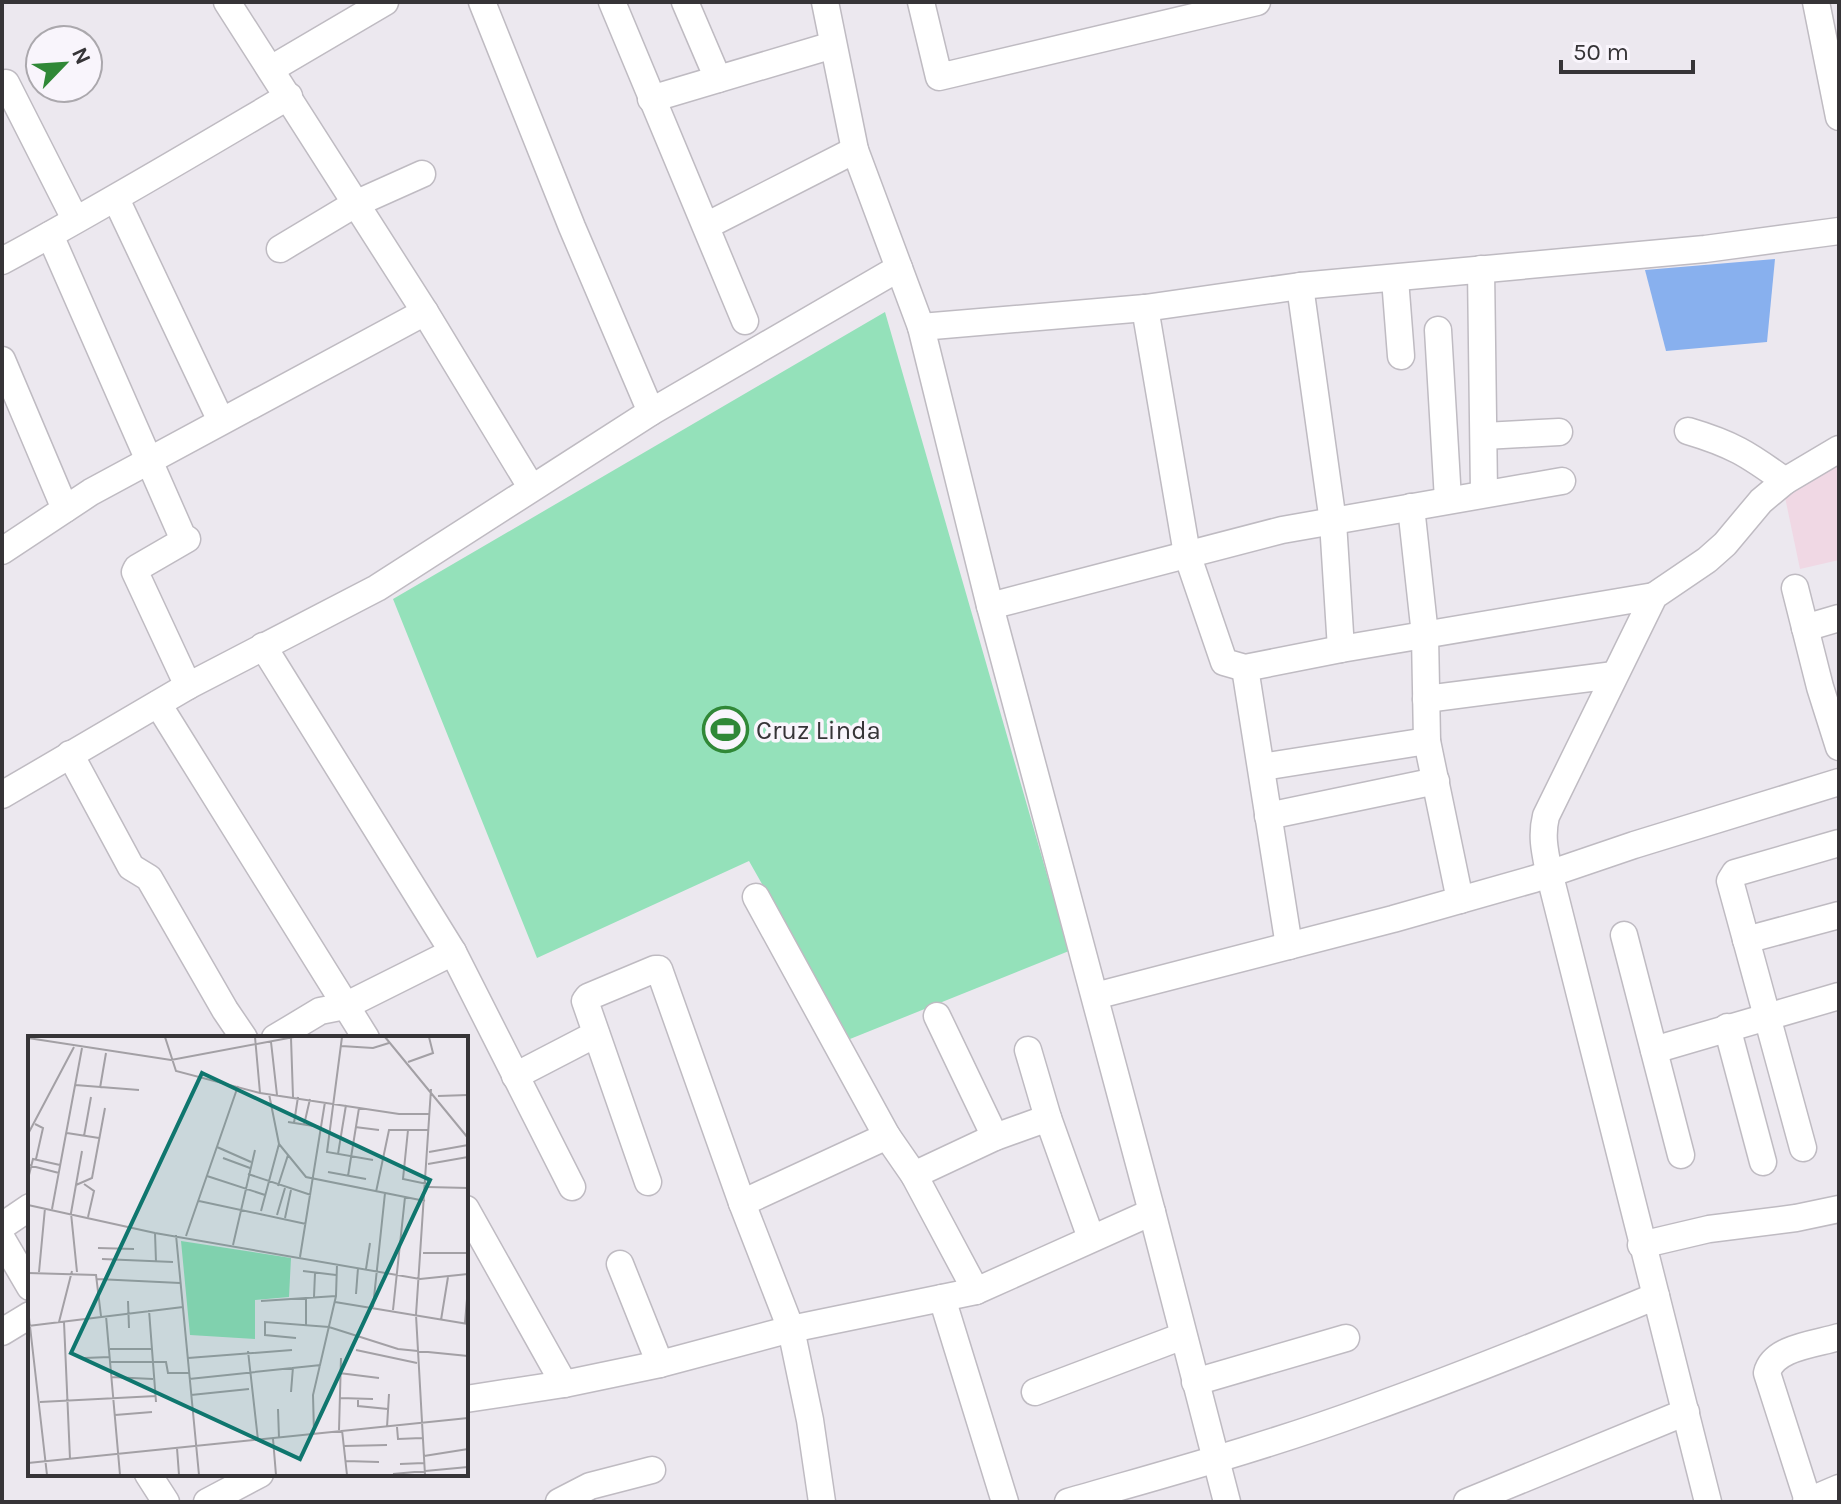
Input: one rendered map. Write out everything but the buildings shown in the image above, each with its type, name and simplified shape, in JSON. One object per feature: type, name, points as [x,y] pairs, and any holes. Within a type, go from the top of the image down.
[{"type":"street","points":[[227,2],[425,312],[531,487]]},
{"type":"street","points":[[271,69],[385,2]]},
{"type":"street","points":[[482,2],[572,227],[651,412]]},
{"type":"street","points":[[612,2],[745,321]]},
{"type":"street","points":[[685,2],[718,79]]},
{"type":"street","points":[[825,2],[855,150],[921,327],[990,606],[1227,1502]]},
{"type":"street","points":[[921,2],[939,77],[1257,2]]},
{"type":"street","points":[[1816,2],[1839,117]]},
{"type":"street","points":[[651,99],[833,45]]},
{"type":"street","points":[[6,83],[75,219]]},
{"type":"street","points":[[2,261],[116,199],[289,96]]},
{"type":"street","points":[[706,226],[855,150]]},
{"type":"street","points":[[280,249],[355,204],[422,174]]},
{"type":"street","points":[[116,199],[221,421]]},
{"type":"street","points":[[921,327],[1145,308],[1300,286],[1705,249],[1839,231]]},
{"type":"street","points":[[50,235],[183,538],[187,539],[137,568],[135,577],[188,686]]},
{"type":"street","points":[[2,795],[188,686],[377,588],[651,412],[899,268]]},
{"type":"street","points":[[1481,269],[1484,493]]},
{"type":"street","points":[[1395,279],[1401,356]]},
{"type":"street","points":[[1300,286],[1333,522],[1341,649]]},
{"type":"street","points":[[1145,308],[1187,554],[1224,662],[1245,668],[1654,596],[1707,560],[1725,544],[1761,501],[1785,481],[1839,449]]},
{"type":"street","points":[[2,551],[65,509],[150,459],[425,312]]},
{"type":"street","points":[[1438,330],[1448,500]]},
{"type":"street","points":[[2,360],[65,509]]},
{"type":"street","points":[[1688,431],[1726,442],[1785,481]]},
{"type":"street","points":[[1484,436],[1559,432]]},
{"type":"street","points":[[990,606],[1282,530],[1562,481]]},
{"type":"street","points":[[1411,507],[1425,635],[1427,741],[1460,900]]},
{"type":"street","points":[[1795,588],[1805,628],[1829,685],[1839,747]]},
{"type":"street","points":[[1654,596],[1546,816],[1542,839],[1641,1245],[1708,1502]]},
{"type":"street","points":[[1805,628],[1839,618]]},
{"type":"street","points":[[263,646],[453,952],[572,1187]]},
{"type":"street","points":[[1245,668],[1289,946]]},
{"type":"street","points":[[1426,699],[1614,675]]},
{"type":"street","points":[[158,704],[365,1036]]},
{"type":"street","points":[[1262,767],[1427,741]]},
{"type":"street","points":[[70,754],[131,867],[149,878],[243,1036]]},
{"type":"street","points":[[1268,816],[1436,781]]},
{"type":"street","points":[[1095,996],[1460,900],[1839,782]]},
{"type":"street","points":[[1803,1148],[1731,875],[1839,843]]},
{"type":"street","points":[[756,897],[887,1136],[914,1175],[976,1291]]},
{"type":"street","points":[[1746,940],[1839,915]]},
{"type":"street","points":[[1624,935],[1681,1155]]},
{"type":"street","points":[[278,1036],[320,1011],[345,1006],[453,952]]},
{"type":"street","points":[[648,1182],[585,1001],[588,997],[659,969],[742,1203],[791,1329],[810,1420],[822,1502]]},
{"type":"street","points":[[1654,1050],[1839,996]]},
{"type":"street","points":[[937,1016],[995,1137]]},
{"type":"street","points":[[1727,1027],[1763,1162]]},
{"type":"street","points":[[515,1076],[596,1034]]},
{"type":"street","points":[[1028,1050],[1048,1118],[1091,1238]]},
{"type":"street","points":[[914,1175],[995,1137],[1048,1118]]},
{"type":"street","points":[[742,1203],[887,1136]]},
{"type":"street","points":[[2,1226],[28,1208]]},
{"type":"street","points":[[1641,1245],[1709,1229],[1839,1209]]},
{"type":"street","points":[[468,1399],[564,1384],[660,1364],[791,1329],[976,1291],[1152,1212]]},
{"type":"street","points":[[468,1218],[473,1240],[564,1384]]},
{"type":"street","points":[[2,1239],[28,1284]]},
{"type":"street","points":[[620,1264],[660,1364]]},
{"type":"street","points":[[1068,1502],[1214,1460],[1364,1411],[1656,1296]]},
{"type":"street","points":[[942,1298],[1005,1502]]},
{"type":"street","points":[[2,1332],[28,1316]]},
{"type":"street","points":[[1035,1392],[1183,1336]]},
{"type":"street","points":[[1839,1337],[1778,1356],[1769,1365],[1767,1373],[1807,1501],[1839,1488]]},
{"type":"street","points":[[1195,1382],[1346,1338]]},
{"type":"street","points":[[1467,1502],[1686,1412]]},
{"type":"street","points":[[561,1501],[590,1486],[652,1470]]},
{"type":"street","points":[[149,1476],[166,1502]]},
{"type":"street","points":[[207,1502],[256,1476]]},
{"type":"shaded area","points":[[1839,459],[1839,560],[1800,569],[1782,483]]},
{"type":"green space","name":"Cruz Linda","points":[[885,312],[1069,951],[850,1039],[749,861],[537,958],[393,599]]},
{"type":"water","points":[[1775,259],[1767,342],[1666,351],[1645,270]]},
{"type":"place","name":"Cruz Linda","points":[[725,730]]}]
